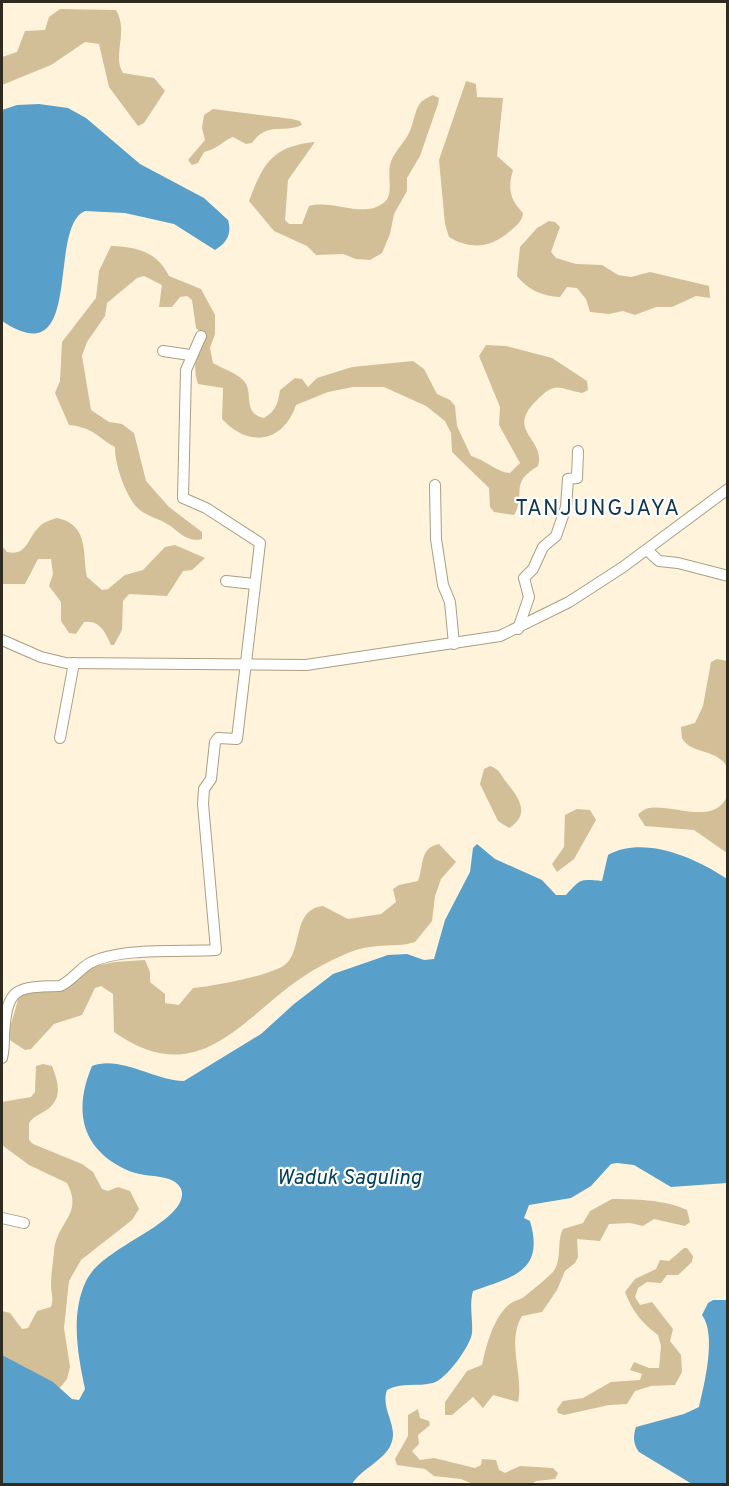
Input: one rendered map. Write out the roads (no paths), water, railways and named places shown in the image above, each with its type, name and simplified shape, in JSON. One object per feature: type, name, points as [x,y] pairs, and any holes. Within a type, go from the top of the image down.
[{"type":"street","points":[[2,1058],[7,1002],[15,992],[44,985],[60,986],[90,963],[112,956],[216,950],[204,795],[211,779],[215,742],[218,738],[237,739],[260,543],[206,508],[183,498],[186,370],[190,355],[201,336]]},
{"type":"street","points":[[163,351],[190,355]]},
{"type":"street","points":[[518,629],[529,597],[524,578],[533,569],[543,547],[556,536],[566,507],[568,479],[577,478],[578,451]]},
{"type":"street","points":[[435,485],[437,549],[443,585],[450,602],[454,644]]},
{"type":"street","points":[[2,640],[52,661],[247,667],[306,665],[500,636],[569,602],[648,551],[728,489]]},
{"type":"street","points":[[648,551],[659,561],[678,563],[728,576]]},
{"type":"street","points":[[226,581],[254,584]]},
{"type":"street","points":[[60,738],[74,663]]},
{"type":"street","points":[[2,1218],[24,1223]]},
{"type":"water","points":[[39,104],[68,108],[86,118],[140,164],[204,198],[228,220],[229,234],[223,244],[215,250],[174,224],[125,213],[85,211],[74,223],[67,243],[55,315],[45,330],[28,333],[2,321],[2,110],[17,105]]},
{"type":"water","name":"Waduk Saguling","points":[[477,844],[495,859],[542,880],[556,895],[566,895],[581,881],[602,881],[608,855],[622,849],[637,847],[653,848],[685,857],[727,879],[727,1183],[671,1187],[634,1165],[617,1163],[611,1164],[591,1186],[571,1198],[529,1205],[524,1218],[530,1221],[533,1238],[533,1251],[529,1262],[512,1276],[473,1291],[471,1338],[457,1361],[444,1376],[433,1383],[398,1386],[387,1390],[386,1404],[393,1431],[391,1444],[384,1455],[352,1484],[2,1484],[2,1355],[53,1382],[72,1399],[79,1400],[85,1389],[78,1349],[77,1321],[78,1307],[86,1281],[107,1258],[168,1217],[178,1206],[182,1195],[180,1187],[174,1181],[129,1171],[100,1152],[91,1140],[85,1128],[83,1098],[92,1066],[103,1063],[114,1064],[184,1081],[261,1034],[294,1004],[333,974],[388,955],[407,954],[424,960],[434,959],[445,920],[470,872],[473,848]]},
{"type":"water","points":[[713,1300],[727,1300],[727,1484],[692,1484],[639,1452],[634,1434],[636,1427],[684,1414],[699,1407],[709,1347],[709,1335],[702,1315],[708,1303]]},
{"type":"district","name":"TANJUNGJAYA","points":[[598,507]]}]
